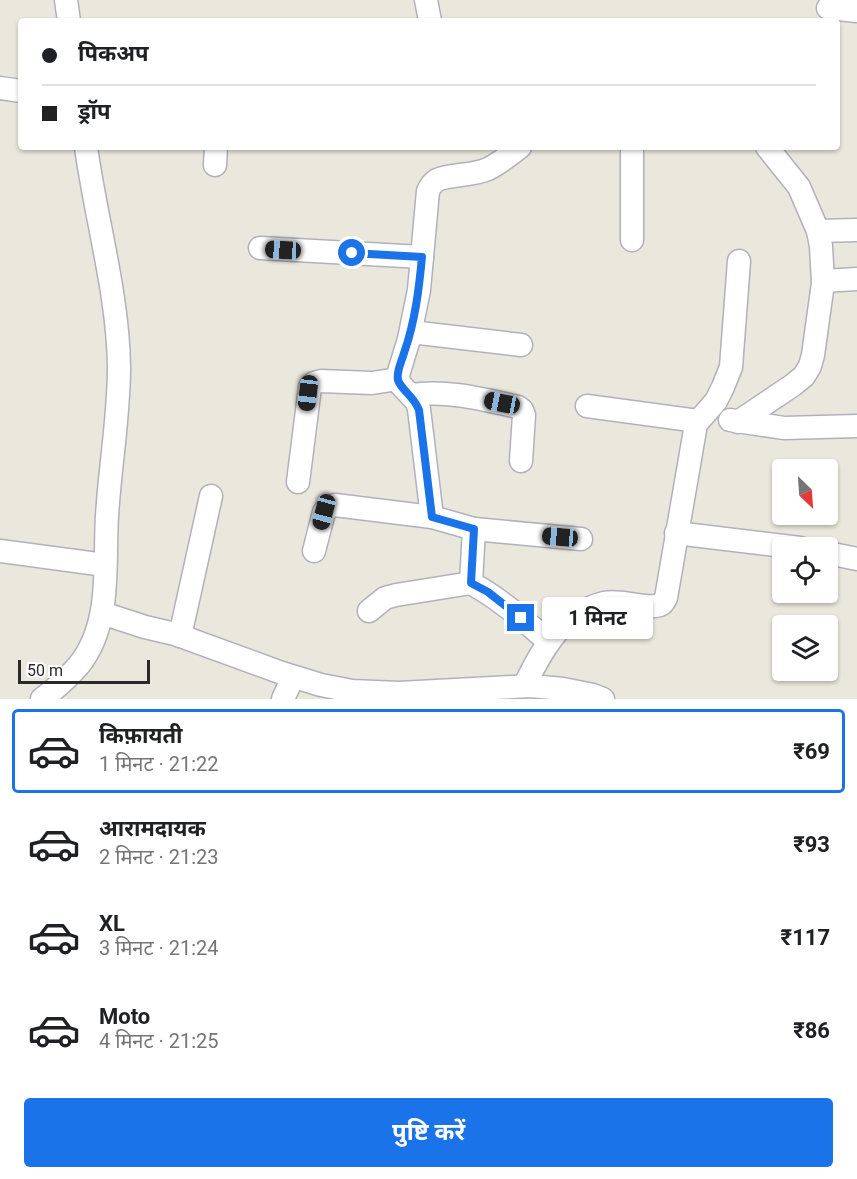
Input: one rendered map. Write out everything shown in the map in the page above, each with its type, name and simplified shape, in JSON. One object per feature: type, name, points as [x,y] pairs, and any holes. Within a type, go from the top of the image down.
[{"type":"street","points":[[66,0],[69,18]]},
{"type":"street","points":[[426,0],[429,18]]},
{"type":"street","points":[[826,10],[857,11]]},
{"type":"street","points":[[0,88],[18,91]]},
{"type":"street","points":[[42,699],[80,664],[94,639],[104,602],[107,516],[117,417],[119,366],[115,316],[87,150]]},
{"type":"street","points":[[432,517],[419,410],[417,402],[405,387],[399,367],[411,332],[419,290],[428,191],[435,181],[487,169],[516,150]]},
{"type":"street","points":[[632,150],[632,240]]},
{"type":"street","points":[[738,422],[804,376],[813,355],[823,281],[818,231],[800,188],[769,150]]},
{"type":"street","points":[[818,231],[857,230]]},
{"type":"street","points":[[260,248],[422,257]]},
{"type":"street","points":[[524,686],[549,642],[568,620],[589,607],[610,602],[651,606],[663,603],[666,598],[693,434],[696,424],[716,401],[731,366],[739,261]]},
{"type":"street","points":[[823,281],[857,279]]},
{"type":"street","points":[[411,332],[521,345]]},
{"type":"street","points":[[298,482],[310,387],[321,381],[405,387],[518,407],[524,415],[521,461]]},
{"type":"street","points":[[587,406],[702,417],[784,428],[857,426]]},
{"type":"street","points":[[180,636],[211,496]]},
{"type":"street","points":[[314,551],[324,512],[330,506],[336,505],[432,517],[474,529],[581,539]]},
{"type":"street","points":[[471,583],[474,529]]},
{"type":"street","points":[[676,533],[772,545]]},
{"type":"street","points":[[0,551],[105,565]]},
{"type":"street","points":[[838,555],[857,559]]},
{"type":"street","points":[[369,611],[385,598],[471,583],[502,602],[549,642]]},
{"type":"street","points":[[102,613],[136,625],[180,636],[321,686],[387,693],[524,686],[557,694],[593,695],[603,699]]},
{"type":"street","points":[[283,699],[293,677]]},
{"type":"route","points":[[352,253],[422,257],[419,290],[411,332],[398,375],[399,383],[417,402],[419,410],[432,517],[474,529],[471,583],[488,592],[521,618]]}]
